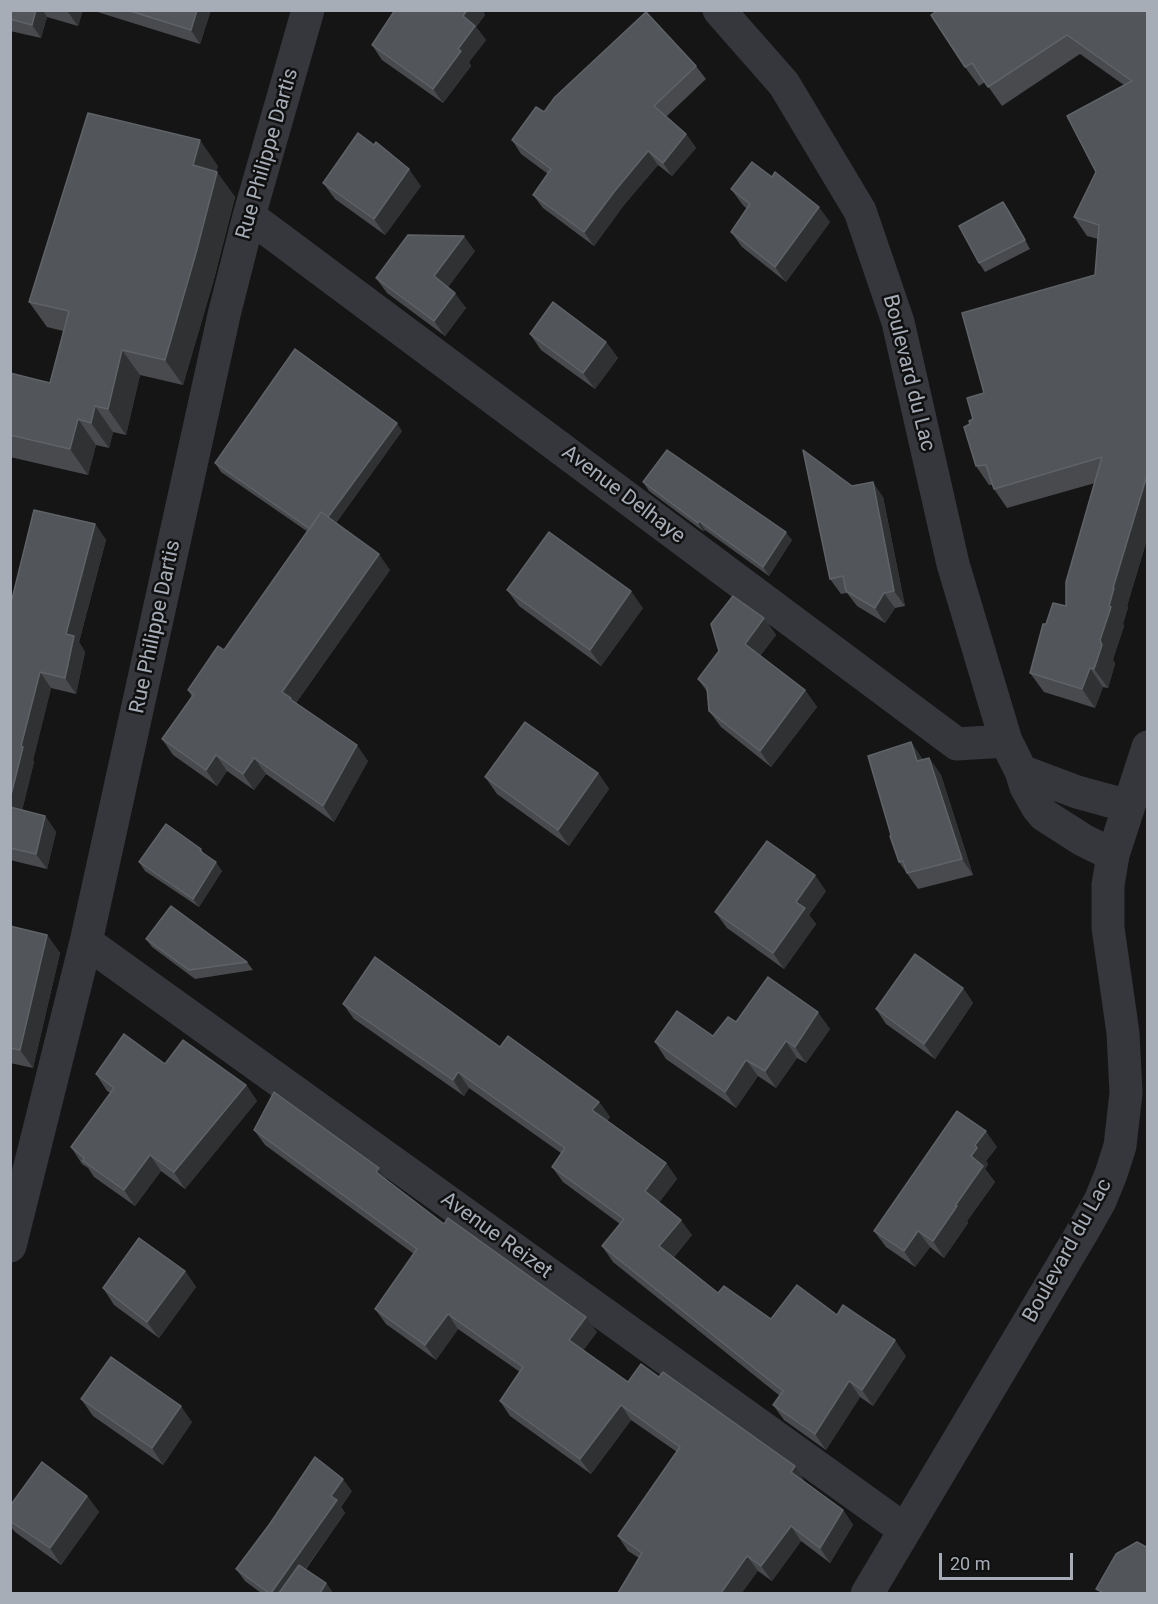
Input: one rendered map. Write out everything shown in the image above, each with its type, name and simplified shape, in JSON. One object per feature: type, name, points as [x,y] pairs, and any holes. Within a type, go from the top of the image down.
[{"type":"street","name":"Rue Philippe Dartis","points":[[10,1246],[86,942],[224,315],[249,216],[308,10]]},
{"type":"street","name":"Boulevard du Lac","points":[[719,10],[784,84],[860,211],[898,322],[953,564],[1006,741],[1026,787],[1044,815],[1083,840],[1113,855],[1108,885],[1108,928],[1123,1033],[1126,1093],[1120,1146],[1112,1174],[1089,1221],[867,1593]]},
{"type":"street","name":"Avenue Delhaye","points":[[249,216],[957,744],[1006,741]]},
{"type":"street","points":[[1113,855],[1148,747]]},
{"type":"street","points":[[1021,771],[1077,792],[1128,806]]},
{"type":"street","name":"Avenue Reizet","points":[[86,942],[905,1530]]},
{"type":"building","points":[[10,10],[36,10],[32,25],[10,19]]},
{"type":"building","points":[[127,10],[197,10],[191,30]]},
{"type":"building","points":[[395,10],[467,10],[463,16],[475,26],[458,49],[461,51],[433,89],[372,45]]},
{"type":"building","points":[[938,10],[1148,10],[1148,472],[1113,588],[1109,606],[1111,607],[1100,640],[1102,645],[1094,669],[1090,668],[1082,689],[1030,673],[1043,624],[1046,624],[1053,603],[1066,606],[1066,582],[1102,457],[994,489],[986,465],[976,466],[964,427],[973,419],[967,398],[984,393],[962,313],[1095,275],[1099,225],[1074,217],[1096,172],[1067,116],[1132,81],[1067,35],[988,87],[972,63],[965,67],[931,15]]},
{"type":"building","points":[[646,12],[696,66],[654,106],[686,134],[663,163],[648,151],[584,232],[533,195],[551,169],[512,140],[536,107],[544,112],[555,97]]},
{"type":"building","points":[[88,113],[200,140],[193,165],[217,172],[165,360],[122,350],[108,409],[95,406],[91,423],[78,419],[70,449],[10,435],[10,373],[50,383],[69,311],[29,302]]},
{"type":"building","points":[[358,133],[374,145],[376,142],[409,169],[374,219],[323,183]]},
{"type":"building","points":[[752,162],[772,177],[775,172],[819,207],[775,267],[731,232],[750,204],[731,189]]},
{"type":"building","points":[[1003,202],[1025,240],[979,263],[959,226]]},
{"type":"building","points":[[408,235],[464,236],[434,276],[455,293],[434,321],[376,278]]},
{"type":"building","points":[[553,302],[606,342],[583,373],[530,334]]},
{"type":"building","points":[[295,349],[397,423],[328,517],[321,512],[310,529],[215,463]]},
{"type":"building","points":[[667,450],[786,532],[763,567],[643,482]]},
{"type":"building","points":[[803,450],[852,486],[873,482],[894,591],[884,593],[875,608],[846,591],[843,576],[830,579]]},
{"type":"building","points":[[34,510],[95,524],[66,634],[74,636],[65,678],[40,672],[10,799],[10,607]]},
{"type":"building","points":[[321,512],[379,554],[282,692],[357,745],[323,806],[254,758],[243,774],[216,755],[206,770],[162,739],[194,694],[188,690],[218,646],[224,650]]},
{"type":"building","points":[[549,532],[631,591],[590,650],[507,590]]},
{"type":"building","points":[[733,596],[764,618],[745,644],[805,690],[760,751],[709,711],[707,687],[698,679],[719,651],[711,624]]},
{"type":"building","points":[[525,722],[598,773],[558,830],[485,777]]},
{"type":"building","points":[[911,742],[917,761],[929,758],[962,859],[907,873],[903,861],[899,862],[890,836],[868,756]]},
{"type":"building","points":[[10,807],[45,816],[36,854],[10,848]]},
{"type":"building","points":[[166,824],[216,862],[193,899],[139,862]]},
{"type":"building","points":[[767,841],[815,875],[796,902],[805,908],[773,953],[715,912]]},
{"type":"building","points":[[171,906],[247,962],[189,970],[146,939]]},
{"type":"building","points":[[10,926],[47,935],[20,1050],[10,1048]]},
{"type":"building","points":[[915,954],[963,988],[924,1044],[876,1009]]},
{"type":"building","points":[[375,957],[500,1047],[508,1036],[599,1102],[592,1110],[666,1163],[645,1191],[681,1220],[659,1246],[718,1293],[724,1286],[771,1319],[797,1285],[837,1315],[843,1305],[895,1340],[862,1390],[849,1381],[815,1434],[773,1405],[783,1391],[602,1246],[624,1219],[552,1167],[565,1148],[458,1072],[453,1080],[343,1004]]},
{"type":"building","points":[[768,977],[818,1012],[795,1047],[786,1041],[765,1071],[746,1060],[725,1092],[655,1042],[677,1011],[713,1036],[728,1017],[736,1022]]},
{"type":"building","points":[[124,1034],[165,1064],[183,1040],[246,1085],[174,1172],[150,1155],[124,1190],[83,1161],[84,1158],[71,1147],[114,1088],[96,1074]]},
{"type":"building","points":[[274,1092],[379,1168],[376,1172],[444,1224],[448,1218],[586,1317],[569,1340],[628,1382],[641,1364],[659,1377],[663,1372],[795,1466],[791,1472],[843,1510],[820,1548],[791,1526],[761,1566],[747,1556],[721,1593],[618,1593],[642,1553],[618,1536],[680,1447],[621,1405],[580,1459],[500,1401],[523,1367],[448,1314],[425,1345],[375,1309],[417,1249],[254,1130]]},
{"type":"building","points":[[957,1111],[986,1131],[975,1145],[977,1148],[971,1156],[983,1166],[933,1241],[918,1231],[904,1251],[874,1231]]},
{"type":"building","points":[[139,1238],[185,1271],[147,1322],[103,1288]]},
{"type":"building","points":[[111,1357],[181,1406],[152,1448],[81,1399]]},
{"type":"building","points":[[315,1457],[343,1479],[331,1496],[337,1500],[269,1593],[236,1569]]},
{"type":"building","points":[[42,1462],[87,1496],[50,1548],[10,1521],[10,1506]]},
{"type":"building","points":[[1137,1542],[1148,1548],[1148,1593],[1104,1593],[1096,1589],[1116,1554]]},
{"type":"building","points":[[299,1565],[326,1583],[320,1593],[279,1593]]}]
